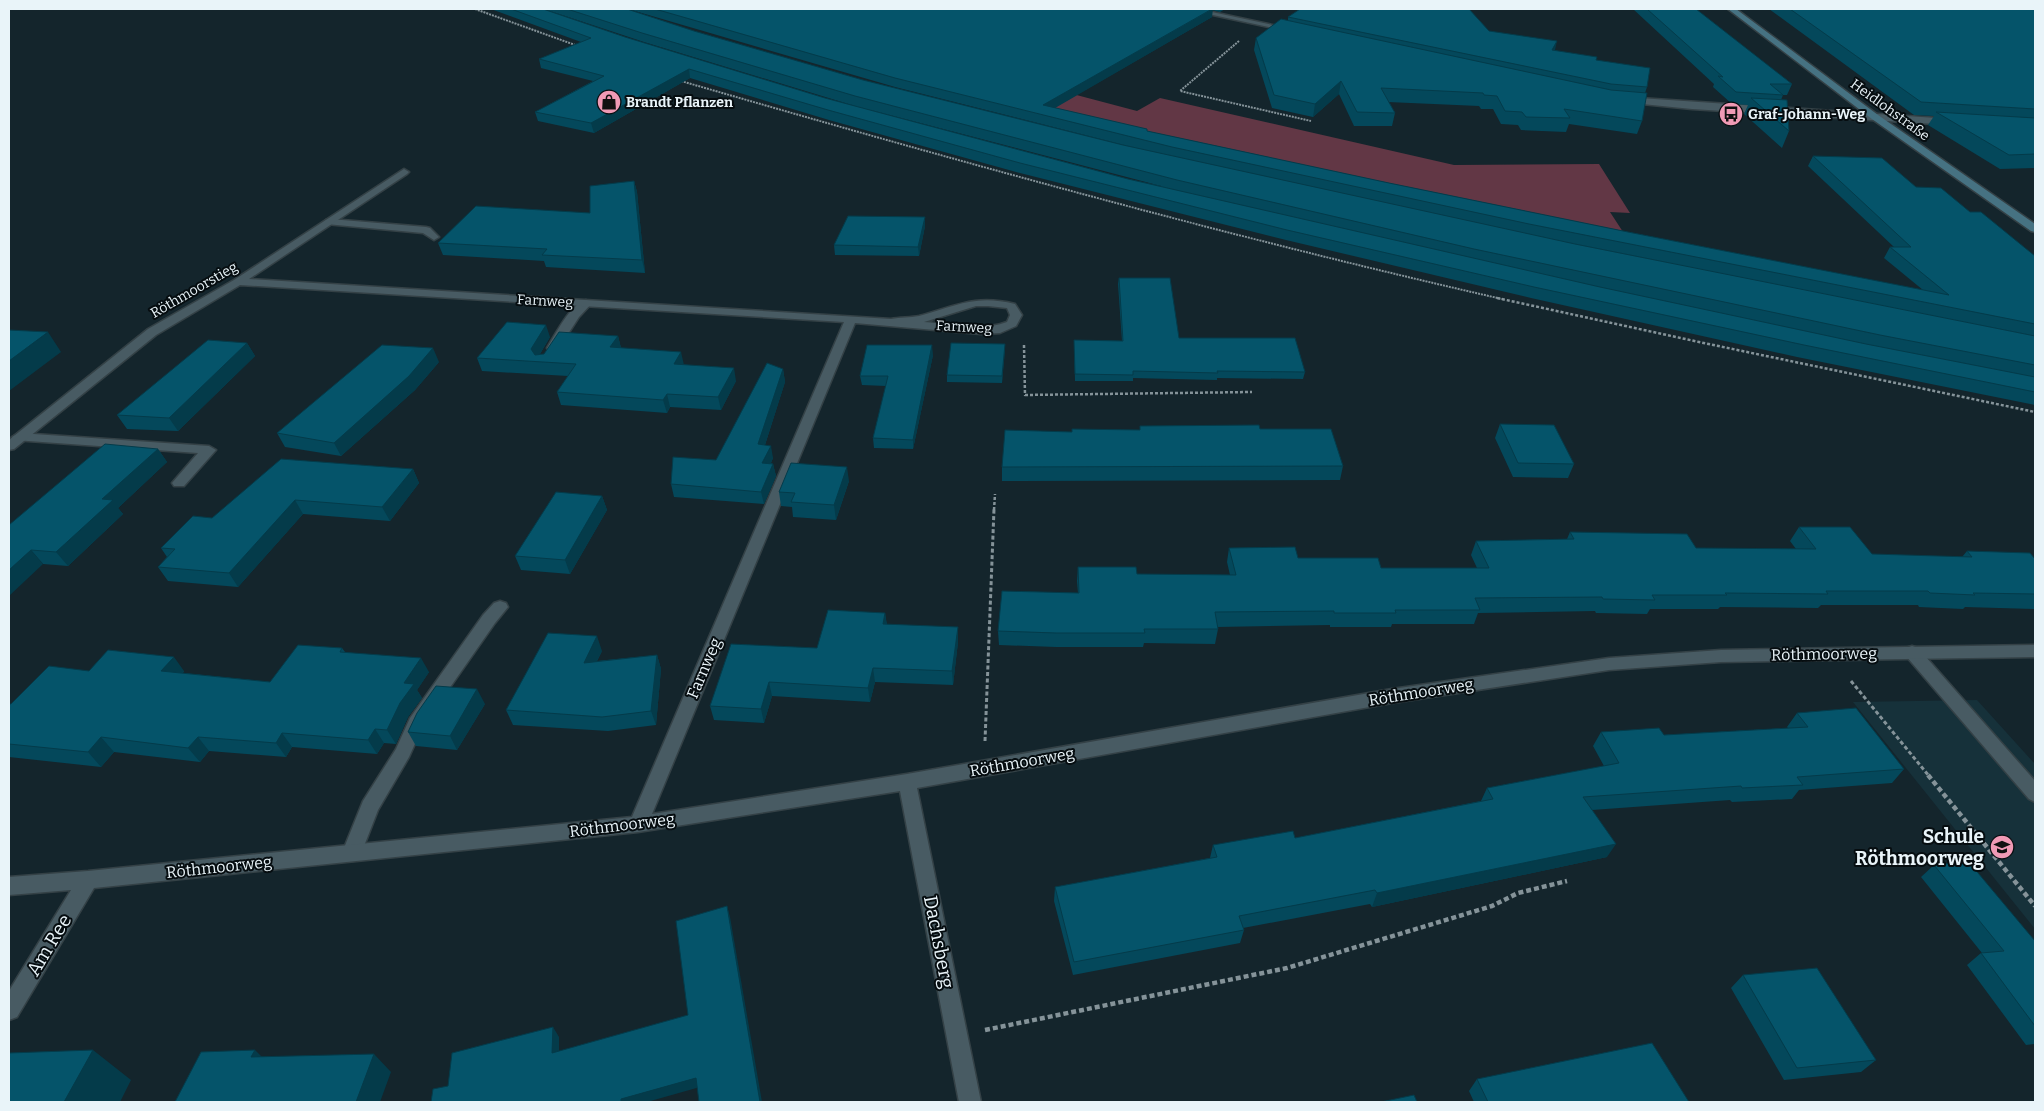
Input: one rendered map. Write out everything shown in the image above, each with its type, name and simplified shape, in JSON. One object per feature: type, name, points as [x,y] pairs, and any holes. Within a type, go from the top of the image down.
[{"type":"main road","name":"Heidlohstraße","points":[[1732,9],[1875,117],[2035,229]]},
{"type":"street","points":[[1195,9],[1303,32]]},
{"type":"street","points":[[1616,99],[1692,106],[1966,123]]},
{"type":"street","name":"Röthmoorstieg","points":[[14,441],[152,332],[238,282],[404,172]]},
{"type":"street","points":[[330,222],[426,230],[434,237]]},
{"type":"street","name":"Farnweg","points":[[238,282],[851,319],[981,330],[1000,329],[1012,324],[1016,315],[1011,306],[998,302],[981,302],[967,304],[918,319],[893,322]]},
{"type":"street","points":[[547,356],[574,315],[586,303]]},
{"type":"street","name":"Farnweg","points":[[638,824],[851,319]]},
{"type":"street","points":[[14,441],[209,450],[179,483]]},
{"type":"street","points":[[352,853],[370,807],[403,752],[416,723],[489,619],[500,607]]},
{"type":"street","name":"Röthmoorweg","points":[[9,886],[88,880],[638,824],[907,782],[1392,696],[1609,664],[1721,656],[2035,651]]},
{"type":"street","points":[[1912,652],[2035,794]]},
{"type":"street","name":"Dachsberg","points":[[907,782],[970,1102]]},
{"type":"street","name":"Am Ree","points":[[9,1010],[88,880]]},
{"type":"path","points":[[475,9],[581,47]]},
{"type":"path","points":[[1260,23],[1180,91],[1311,121]]},
{"type":"path","points":[[679,80],[910,148],[1365,268],[1615,324],[2035,412]]},
{"type":"path","points":[[1012,324],[1024,335],[1025,395],[1252,392]]},
{"type":"path","points":[[984,768],[995,494]]},
{"type":"path","points":[[1828,653],[2035,906]]},
{"type":"path","points":[[957,1036],[1288,968],[1492,906],[1518,893],[1568,881]]},
{"type":"shaded area","points":[[812,25],[1137,111],[1160,98],[1454,165],[1599,164],[1630,213],[1610,212],[1625,235],[1085,125]]},
{"type":"shaded area","name":"Schule Röthmoorweg","points":[[1977,700],[2035,764],[2035,929],[1853,702]]},
{"type":"building","points":[[511,9],[543,9],[625,37],[825,98],[1128,179],[1600,287],[1866,344],[2035,377],[2035,392],[1534,287],[1287,230],[1020,163],[689,69],[591,123],[535,112],[604,76],[539,59],[591,38]]},
{"type":"building","points":[[567,9],[627,9],[694,31],[863,80],[1123,145],[1575,244],[2035,336],[2035,365],[1880,335],[1474,249],[1177,180],[855,96]]},
{"type":"building","points":[[655,9],[1212,9],[1043,105],[1147,129],[1147,131],[1389,183],[1949,295],[1890,247],[1911,247],[1813,156],[1882,158],[1916,187],[1941,188],[1970,212],[1981,212],[2035,256],[2035,324],[1529,224],[1172,147],[895,78]]},
{"type":"building","points":[[1300,9],[1469,9],[1489,31],[1557,41],[1552,50],[1597,57],[1596,60],[1650,68],[1647,87],[1611,84],[1288,17]]},
{"type":"building","points":[[1647,9],[1696,9],[1792,84],[1770,84],[1783,95],[1736,92],[1718,76],[1723,77]]},
{"type":"building","points":[[1790,9],[2035,9],[2035,109],[1921,102]]},
{"type":"building","points":[[1281,19],[1611,90],[1647,93],[1642,121],[1564,109],[1570,118],[1526,117],[1522,112],[1505,111],[1497,96],[1484,95],[1483,93],[1381,88],[1395,113],[1357,112],[1341,81],[1315,104],[1274,95],[1256,38]]},
{"type":"building","points":[[1751,98],[1787,100],[1789,131]]},
{"type":"building","points":[[1936,112],[2035,118],[2035,154],[2009,155]]},
{"type":"building","points":[[634,181],[642,260],[542,255],[547,249],[438,243],[476,206],[590,213],[590,186]]},
{"type":"building","points":[[848,216],[925,217],[918,247],[834,245]]},
{"type":"building","points":[[1119,278],[1170,278],[1179,338],[1295,338],[1305,372],[1217,371],[1218,373],[1133,371],[1133,375],[1075,374],[1074,340],[1123,341]]},
{"type":"building","points":[[507,322],[546,325],[531,349],[535,355],[544,354],[559,332],[618,336],[610,347],[681,352],[674,364],[734,368],[718,397],[667,394],[663,400],[557,392],[576,364],[477,358]]},
{"type":"building","points":[[9,330],[48,332],[9,361]]},
{"type":"building","points":[[208,340],[247,343],[169,418],[117,415]]},
{"type":"building","points":[[951,343],[1005,344],[1002,376],[947,375]]},
{"type":"building","points":[[382,345],[433,348],[409,376],[334,443],[277,433]]},
{"type":"building","points":[[867,345],[932,345],[913,440],[873,438],[888,376],[860,376]]},
{"type":"building","points":[[767,363],[783,369],[758,444],[771,446],[762,463],[773,464],[761,492],[671,484],[673,457],[716,460]]},
{"type":"building","points":[[1500,424],[1554,425],[1574,464],[1518,463]]},
{"type":"building","points":[[1259,425],[1260,429],[1331,429],[1343,466],[1002,467],[1005,430],[1072,432],[1072,429],[1140,430],[1140,426]]},
{"type":"building","points":[[105,444],[158,449],[102,499],[113,500],[56,552],[31,550],[9,570],[9,525]]},
{"type":"building","points":[[281,459],[413,469],[382,507],[295,500],[229,573],[158,567],[175,549],[161,548],[193,516],[212,518]]},
{"type":"building","points":[[791,463],[847,467],[834,505],[791,502],[795,493],[779,492]]},
{"type":"building","points":[[556,492],[602,496],[565,560],[515,556]]},
{"type":"building","points":[[1799,527],[1850,527],[1872,554],[1972,557],[1967,551],[2030,553],[2035,559],[2035,594],[1973,593],[1975,595],[1930,593],[1928,591],[1826,591],[1828,594],[1725,593],[1727,595],[1652,595],[1655,600],[1603,599],[1602,597],[1475,598],[1480,610],[1395,610],[1396,613],[1334,613],[1334,611],[1215,612],[1218,629],[1144,629],[1145,633],[998,631],[1002,591],[1079,593],[1078,567],[1136,567],[1137,574],[1236,575],[1229,548],[1295,547],[1298,558],[1378,558],[1381,568],[1489,568],[1476,541],[1574,539],[1570,532],[1687,534],[1696,548],[1816,549]]},
{"type":"building","points":[[828,610],[885,613],[883,624],[958,627],[952,671],[873,668],[868,688],[769,682],[761,709],[710,706],[731,644],[817,648]]},
{"type":"building","points":[[548,633],[597,636],[584,663],[657,655],[651,711],[602,717],[506,710]]},
{"type":"building","points":[[298,645],[342,648],[340,652],[421,658],[404,683],[414,684],[400,703],[387,730],[375,729],[368,740],[282,733],[276,743],[198,737],[188,748],[101,737],[88,752],[9,744],[9,704],[49,666],[89,671],[108,650],[174,657],[161,671],[270,682]]},
{"type":"building","points":[[436,686],[477,689],[450,736],[408,732],[417,713]]},
{"type":"building","points":[[1856,708],[1904,769],[1797,777],[1803,785],[1742,788],[1741,786],[1583,797],[1616,844],[1377,893],[1375,890],[1239,916],[1244,930],[1074,962],[1055,887],[1217,857],[1213,845],[1293,831],[1295,838],[1493,799],[1487,788],[1619,763],[1601,732],[1659,728],[1664,735],[1808,727],[1797,713]]},
{"type":"building","points":[[1968,861],[2035,941],[2035,1026],[1981,953],[2004,951],[1934,865]]},
{"type":"building","points":[[727,906],[760,1102],[699,1102],[696,1078],[621,1099],[621,1102],[431,1102],[433,1089],[448,1086],[452,1053],[553,1027],[552,1053],[688,1015],[676,921]]},
{"type":"building","points":[[1817,968],[1876,1060],[1797,1068],[1743,975]]},
{"type":"building","points":[[1652,1043],[1689,1102],[1488,1102],[1477,1079]]},
{"type":"building","points":[[93,1050],[64,1102],[9,1102],[9,1053]]},
{"type":"building","points":[[255,1050],[251,1057],[374,1054],[356,1102],[175,1102],[201,1052]]},
{"type":"building","points":[[1414,1095],[1417,1102],[1381,1102]]},
{"type":"place","name":"Brandt Pflanzen","points":[[609,102]]},
{"type":"place","name":"Graf-Johann-Weg","points":[[1731,114]]},
{"type":"place","name":"Schule Röthmoorweg","points":[[2002,847]]}]
